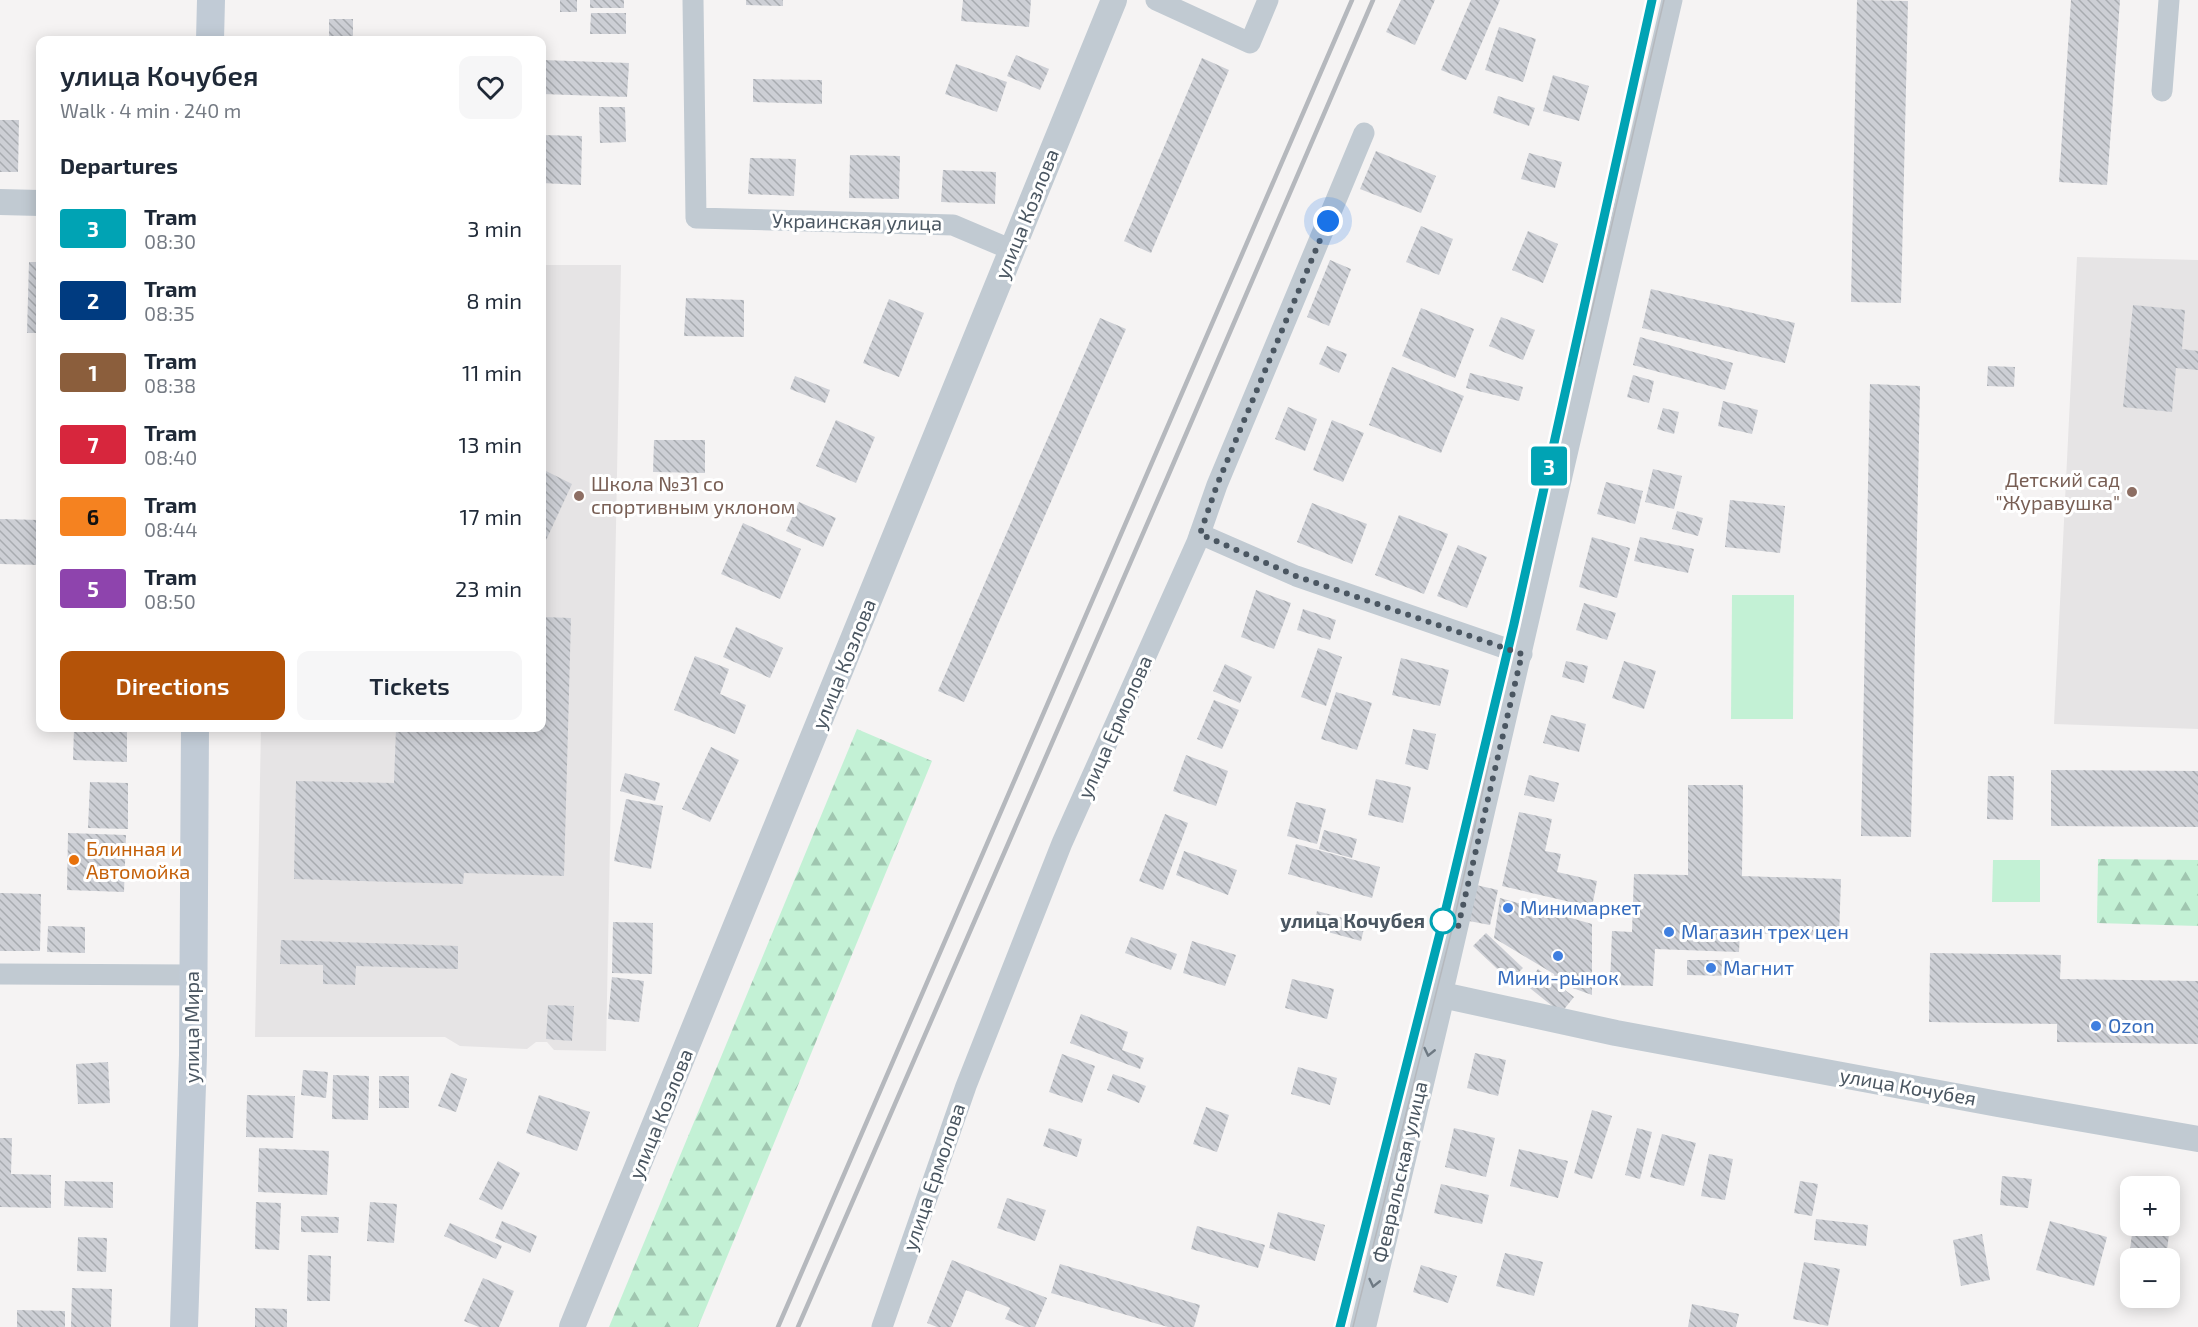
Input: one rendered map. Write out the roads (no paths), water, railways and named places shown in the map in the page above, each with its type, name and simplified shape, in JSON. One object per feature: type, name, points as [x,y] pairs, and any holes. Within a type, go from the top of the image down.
[{"type":"main road","points":[[210,36],[211,0]]},
{"type":"main road","name":"улица Мира","points":[[184,1327],[193,1055],[195,732]]},
{"type":"street","name":"Украинская улица","points":[[693,0],[696,218],[953,225],[1012,250]]},
{"type":"street","name":"улица Козлова","points":[[572,1327],[1114,0]]},
{"type":"street","points":[[1156,0],[1250,43],[1268,0]]},
{"type":"street","name":"Февральская улица","points":[[1363,1327],[1522,654],[1672,0]]},
{"type":"street","points":[[2162,91],[2169,0]]},
{"type":"street","name":"улица Ермолова","points":[[882,1327],[966,1086],[1054,865],[1200,534],[1217,485],[1364,133]]},
{"type":"street","points":[[0,202],[36,203]]},
{"type":"street","points":[[1200,534],[1296,576],[1522,654]]},
{"type":"street","points":[[0,974],[192,975]]},
{"type":"street","name":"улица Кочубея","points":[[1442,995],[1628,1036],[2198,1139]]},
{"type":"tram line","points":[[1340,1327],[1443,921],[1514,624],[1652,0]]},
{"type":"tram line","name":"3","points":[[1340,1327],[1443,921],[1514,624],[1652,0]]},
{"type":"tram line","points":[[1579,366],[1664,0]]},
{"type":"tram line","points":[[1353,1327],[1453,925],[1490,758]]},
{"type":"railway","points":[[778,1327],[1352,0]]},
{"type":"railway","points":[[798,1327],[1373,0]]},
{"type":"place","name":"Детский сад \"Журавушка\"","points":[[2132,492]]},
{"type":"place","name":"Школа №31 со спортивным уклоном","points":[[579,496]]},
{"type":"place","name":"Блинная и Автомойка","points":[[74,860]]},
{"type":"place","name":"Минимаркет","points":[[1508,908]]},
{"type":"place","name":"улица Кочубея","points":[[1443,921]]},
{"type":"place","name":"Магазин трех цен","points":[[1669,932]]},
{"type":"place","name":"Мини-рынок","points":[[1558,956]]},
{"type":"place","name":"Магнит","points":[[1711,968]]},
{"type":"place","name":"Ozon","points":[[2096,1026]]}]
